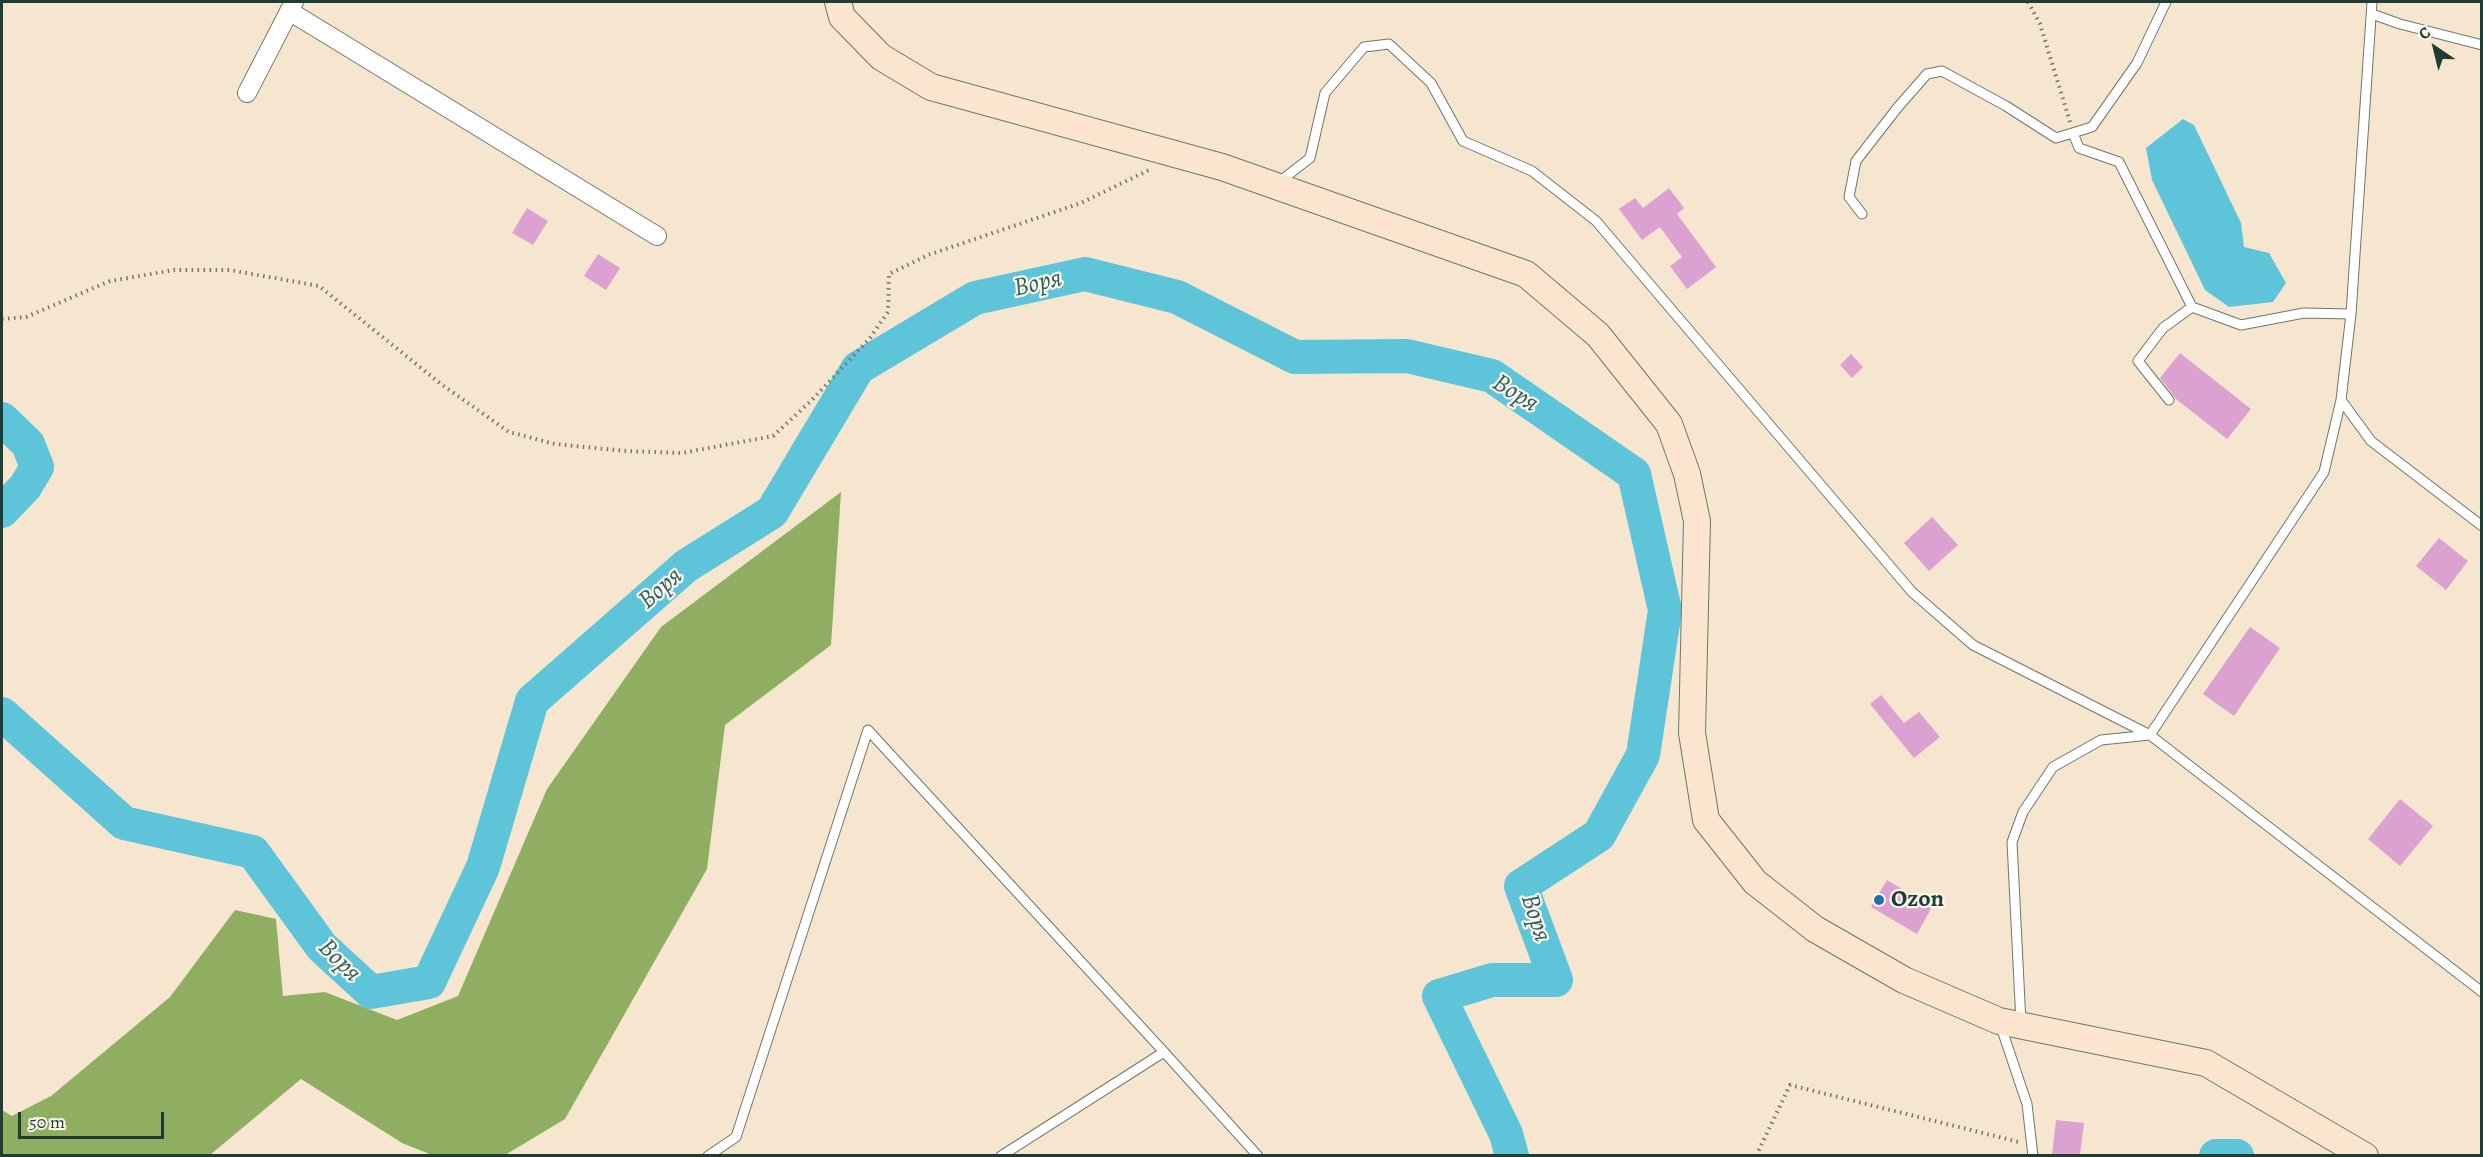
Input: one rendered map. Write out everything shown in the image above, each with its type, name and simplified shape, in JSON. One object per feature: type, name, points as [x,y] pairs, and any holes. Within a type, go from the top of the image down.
[{"type":"street","points":[[838,2],[842,17],[881,57],[932,87],[1183,156],[1275,185],[1526,274],[1598,335],[1669,424],[1687,474],[1695,511],[1692,734],[1706,820],[1755,882],[1815,929],[1904,980],[2010,1024],[2206,1063],[2365,1155]]},
{"type":"street","points":[[247,93],[292,6],[657,236]]},
{"type":"lane","points":[[1862,214],[1849,197],[1856,161],[1927,75],[1942,71],[2006,106],[2056,138],[2092,128],[2137,63],[2166,2]]},
{"type":"lane","points":[[2150,735],[2324,472],[2341,400],[2352,314],[2372,2]]},
{"type":"lane","points":[[2372,14],[2400,24],[2481,45]]},
{"type":"lane","points":[[1275,185],[1310,158],[1325,93],[1364,47],[1389,44],[1431,83],[1463,141],[1532,171],[1596,221],[1912,592],[1973,645],[2150,735],[2481,992]]},
{"type":"lane","points":[[2073,133],[2079,148],[2119,162],[2192,307],[2241,325],[2304,314],[2352,314]]},
{"type":"lane","points":[[2169,400],[2138,362],[2163,328],[2192,307]]},
{"type":"lane","points":[[2341,400],[2372,441],[2481,526]]},
{"type":"lane","points":[[708,1155],[736,1137],[868,730],[1258,1155]]},
{"type":"lane","points":[[2033,1155],[2027,1104],[2010,1024],[2012,842],[2022,812],[2053,767],[2101,740],[2150,735]]},
{"type":"lane","points":[[1001,1155],[1164,1052]]},
{"type":"path","points":[[2028,2],[2040,24],[2073,133]]},
{"type":"path","points":[[2,319],[26,317],[110,281],[174,270],[230,270],[319,286],[441,384],[509,432],[555,444],[626,451],[682,453],[773,436],[811,401],[870,338],[888,312],[890,274],[928,255],[1081,203],[1137,175],[1183,156]]},
{"type":"path","points":[[1756,1155],[1790,1084],[2031,1145]]},
{"type":"green space","points":[[841,492],[831,645],[725,725],[707,869],[565,1119],[505,1155],[432,1155],[402,1143],[301,1079],[210,1155],[2,1155],[2,1110],[12,1116],[51,1096],[170,997],[235,910],[276,919],[283,996],[325,992],[397,1020],[458,996],[547,789],[661,627]]},
{"type":"water","points":[[2183,119],[2194,125],[2241,223],[2244,247],[2269,253],[2286,283],[2273,302],[2229,307],[2205,290],[2152,180],[2146,148]]},
{"type":"building","points":[[1669,188],[1684,208],[1677,214],[1716,267],[1687,289],[1670,266],[1682,257],[1660,227],[1642,240],[1619,209],[1635,198],[1643,208]]},
{"type":"building","points":[[527,208],[548,221],[533,245],[512,233]]},
{"type":"building","points":[[598,254],[620,268],[606,290],[584,276]]},
{"type":"building","points":[[2180,353],[2251,409],[2227,439],[2176,399],[2160,378]]},
{"type":"building","points":[[1851,354],[1863,367],[1852,378],[1840,365]]},
{"type":"building","points":[[1932,517],[1958,545],[1929,571],[1904,543]]},
{"type":"building","points":[[2439,538],[2468,561],[2446,590],[2416,566]]},
{"type":"building","points":[[2250,627],[2280,648],[2234,716],[2203,694]]},
{"type":"building","points":[[1881,695],[1904,723],[1919,712],[1940,737],[1914,758],[1870,704]]},
{"type":"building","points":[[2400,799],[2433,826],[2400,866],[2368,839]]},
{"type":"building","points":[[1887,880],[1932,907],[1917,934],[1871,907]]},
{"type":"building","points":[[2056,1120],[2084,1123],[2080,1155],[2052,1155]]},
{"type":"waterway","name":"Воря","points":[[2,714],[124,823],[253,852],[322,947],[371,992],[429,982],[483,867],[532,701],[686,566],[772,512],[858,368],[975,298],[1085,274],[1177,297],[1295,357],[1407,356],[1492,376],[1634,474],[1665,610],[1643,755],[1599,835],[1521,886],[1556,980],[1492,980],[1439,996],[1506,1134],[1512,1156]]},
{"type":"waterway","name":"Воря","points":[[2,419],[28,444],[37,467],[25,487],[2,511]]},
{"type":"waterway","name":"Воря","points":[[2216,1156],[2237,1156]]},
{"type":"place","name":"Ozon","points":[[1879,900]]}]
